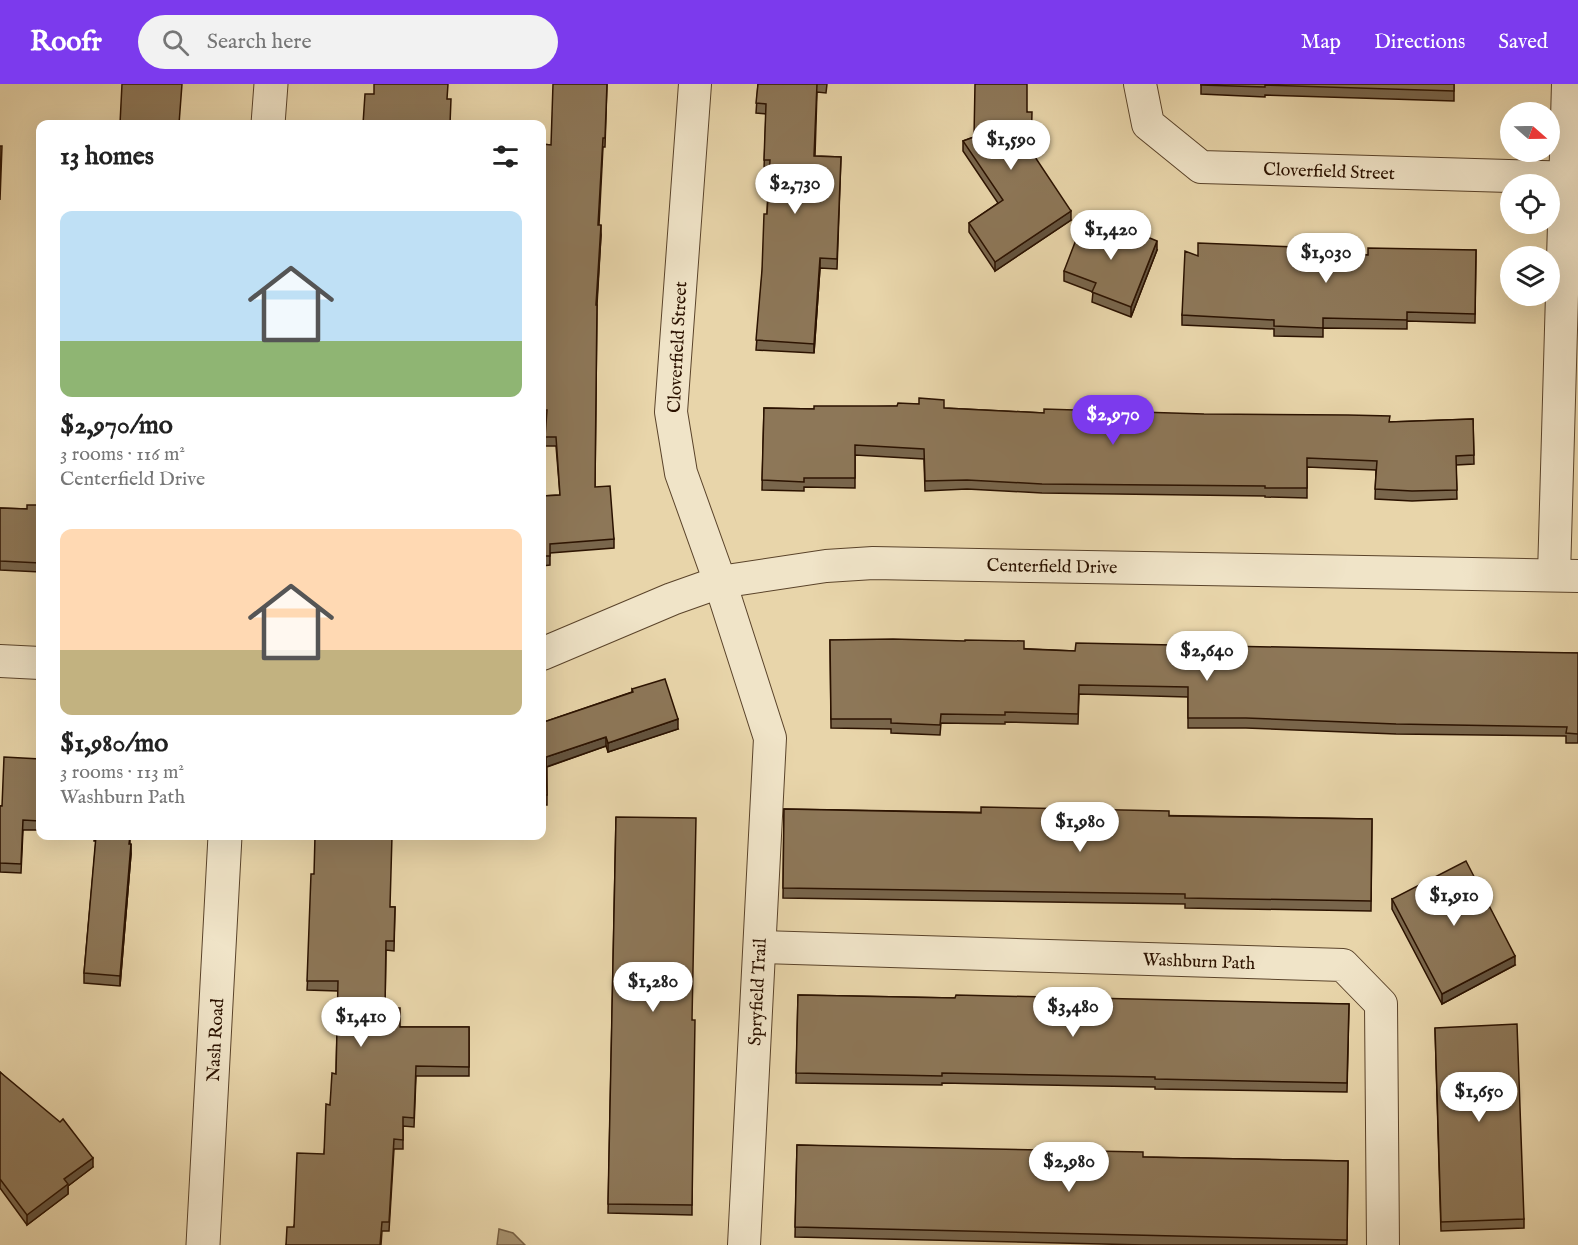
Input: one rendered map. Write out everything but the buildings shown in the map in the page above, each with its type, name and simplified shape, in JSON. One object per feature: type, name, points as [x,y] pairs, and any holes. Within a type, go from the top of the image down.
[{"type":"street","points":[[268,120],[271,84]]},
{"type":"street","name":"Cloverfield Street","points":[[695,84],[671,412],[681,473],[720,582],[770,738]]},
{"type":"street","name":"Cloverfield Street","points":[[1140,84],[1148,124],[1201,167],[1572,178]]},
{"type":"street","points":[[1566,575],[1572,178],[1568,84]]},
{"type":"street","name":"Centerfield Drive","points":[[546,652],[672,599],[720,582],[826,566],[873,563],[1566,575]]},
{"type":"street","points":[[0,662],[36,663]]},
{"type":"street","name":"Spryfield Trail","points":[[744,1245],[770,738]]},
{"type":"street","name":"Nash Road","points":[[203,1245],[225,840]]},
{"type":"street","name":"Washburn Path","points":[[760,947],[1343,965],[1381,1004],[1383,1245]]},
{"type":"shaded area","points":[[499,1229],[513,1233],[525,1245],[497,1245]]}]
